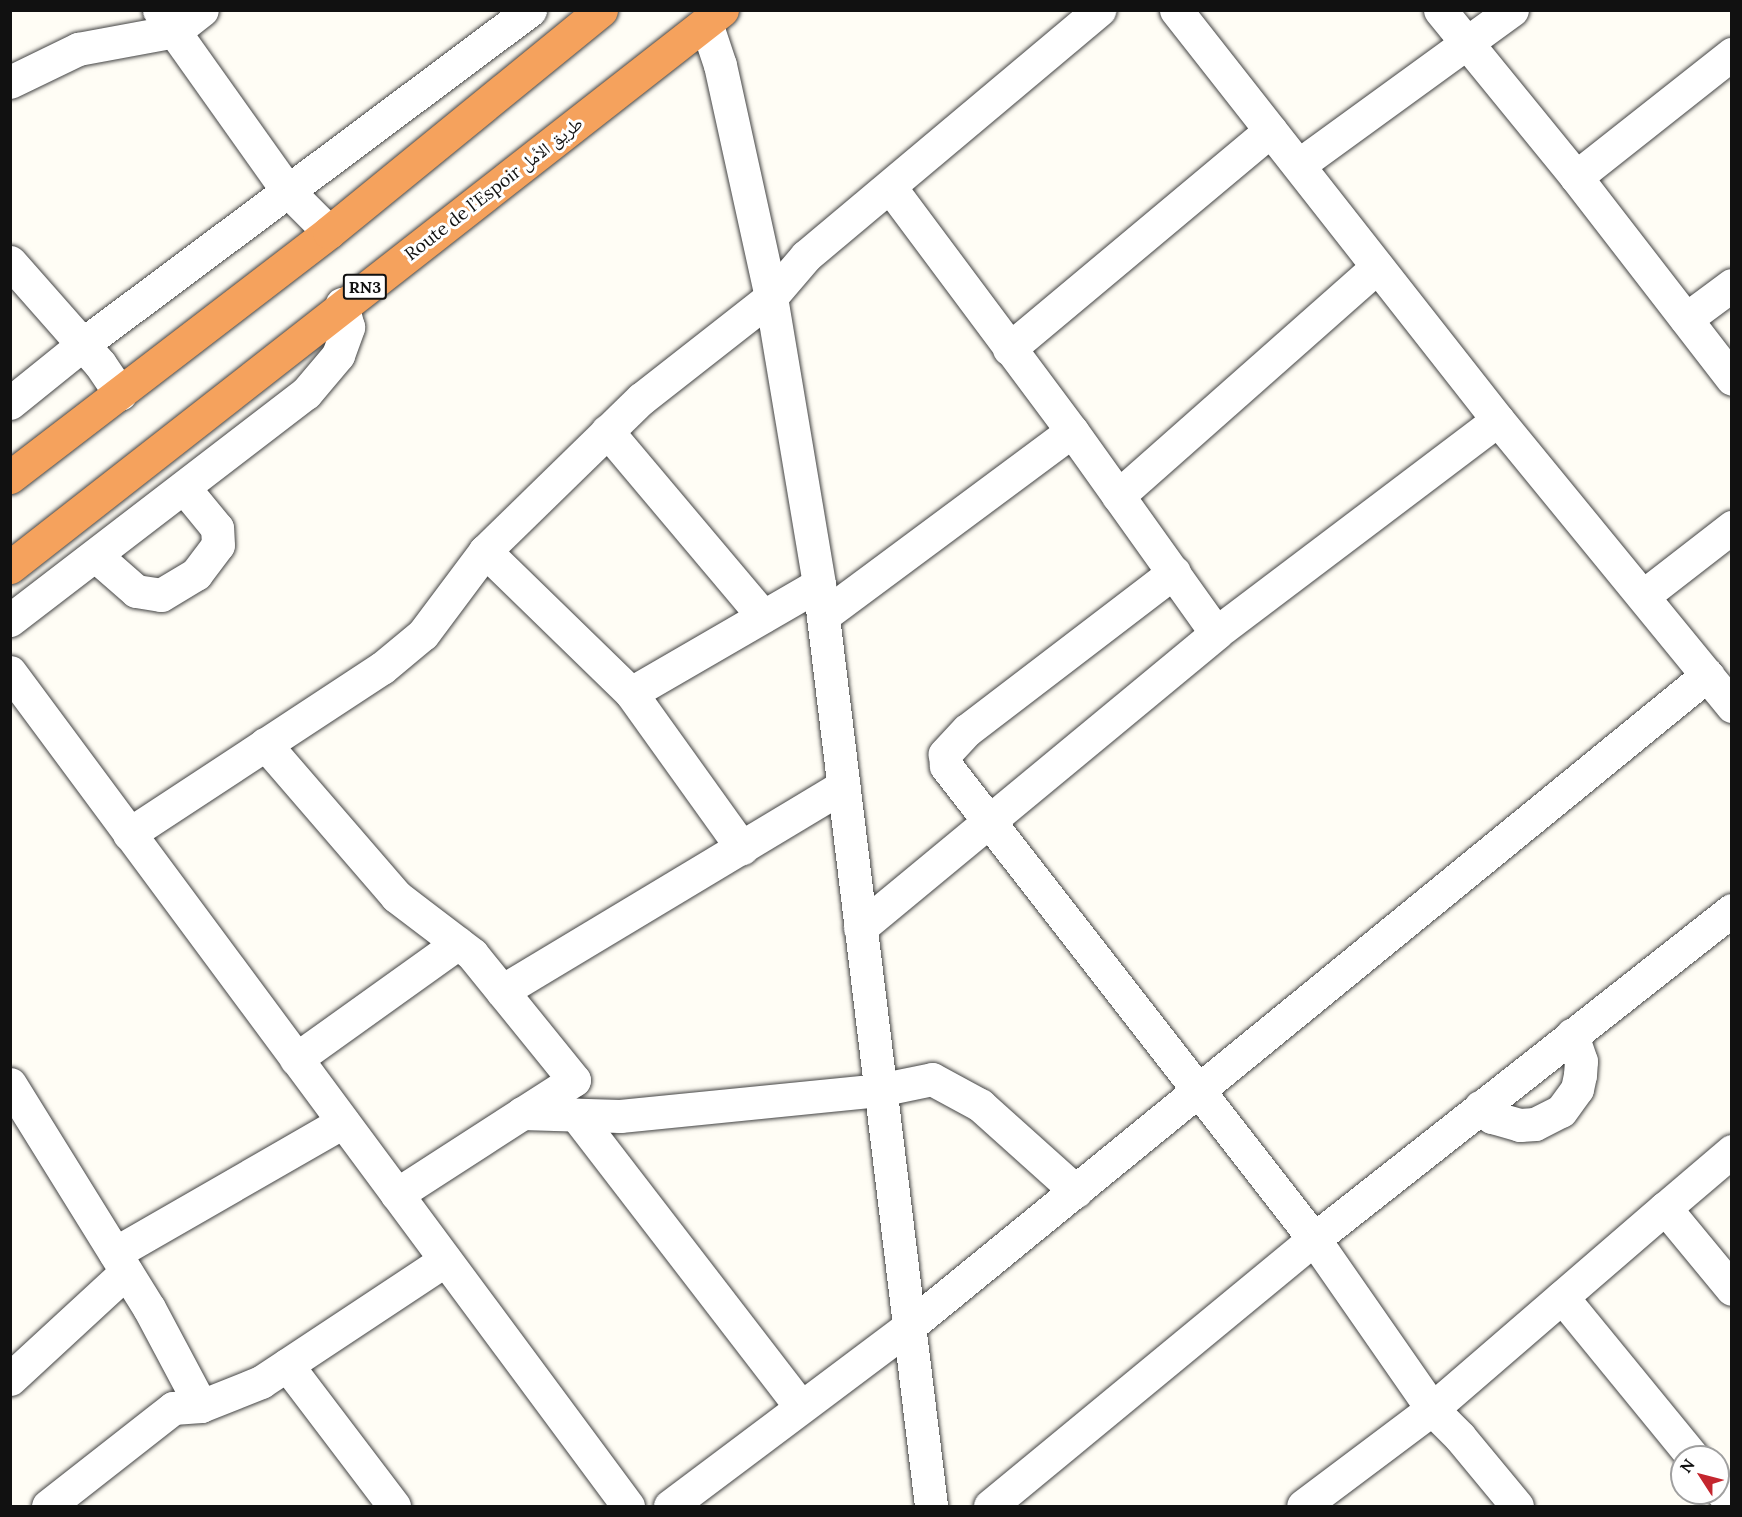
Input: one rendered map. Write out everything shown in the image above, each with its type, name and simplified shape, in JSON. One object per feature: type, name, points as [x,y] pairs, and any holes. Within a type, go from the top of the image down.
[{"type":"highway","points":[[10,477],[329,232],[601,10]]},
{"type":"highway","name":"Route de l’Espoir طريق الأمل","points":[[10,567],[342,304],[495,191],[714,17]]},
{"type":"street","points":[[10,82],[78,49],[202,10]]},
{"type":"street","points":[[10,403],[83,344],[530,10]]},
{"type":"street","points":[[129,834],[382,668],[423,634],[485,551],[641,399],[771,297],[806,256],[1100,10]]},
{"type":"street","points":[[1176,10],[1300,164],[1377,267],[1498,420],[1644,596],[1731,706]]},
{"type":"street","points":[[1440,10],[1576,177],[1731,379]]},
{"type":"street","points":[[1300,164],[1512,10]]},
{"type":"street","points":[[714,17],[720,65],[771,297],[819,584],[907,1328],[931,1506]]},
{"type":"street","points":[[167,21],[287,190],[329,232]]},
{"type":"street","points":[[1576,177],[1731,54]]},
{"type":"street","points":[[1009,349],[1271,130]]},
{"type":"street","points":[[890,187],[1072,431],[1216,633]]},
{"type":"street","points":[[10,262],[83,344],[120,394]]},
{"type":"street","points":[[1118,496],[1377,267]]},
{"type":"street","points":[[1686,319],[1731,285]]},
{"type":"street","points":[[10,620],[306,393],[338,355],[348,327],[342,304]]},
{"type":"street","points":[[860,928],[1216,633],[1498,420]]},
{"type":"street","points":[[607,431],[763,616]]},
{"type":"street","points":[[823,616],[1072,431]]},
{"type":"street","points":[[96,556],[136,591],[161,595],[196,574],[218,545],[217,528],[159,448]]},
{"type":"street","points":[[1644,596],[1731,527]]},
{"type":"street","points":[[485,551],[631,693],[742,848]]},
{"type":"street","points":[[1174,572],[967,730],[945,754],[946,765],[1196,1092],[1314,1239],[1432,1409],[1460,1437],[1517,1506]]},
{"type":"street","points":[[631,693],[819,584]]},
{"type":"street","points":[[10,672],[628,1506]]},
{"type":"street","points":[[670,1506],[800,1406],[907,1328],[1707,675]]},
{"type":"street","points":[[266,744],[396,896],[472,954],[574,1080],[397,1194]]},
{"type":"street","points":[[502,991],[843,786]]},
{"type":"street","points":[[990,1506],[1314,1239],[1731,910]]},
{"type":"street","points":[[296,1059],[458,944]]},
{"type":"street","points":[[1480,1107],[1491,1117],[1520,1125],[1534,1124],[1561,1111],[1573,1095],[1580,1076],[1578,1048],[1572,1035]]},
{"type":"street","points":[[522,1113],[620,1116],[879,1090],[932,1079],[980,1105],[1076,1191]]},
{"type":"street","points":[[10,1084],[121,1263],[201,1406]]},
{"type":"street","points":[[576,1115],[800,1406]]},
{"type":"street","points":[[12,1373],[121,1263],[343,1122]]},
{"type":"street","points":[[1303,1506],[1432,1409],[1731,1151]]},
{"type":"street","points":[[1665,1209],[1731,1289]]},
{"type":"street","points":[[48,1506],[173,1408],[201,1406],[261,1383],[445,1260]]},
{"type":"street","points":[[1562,1297],[1683,1445]]},
{"type":"street","points":[[287,1365],[394,1506]]}]
